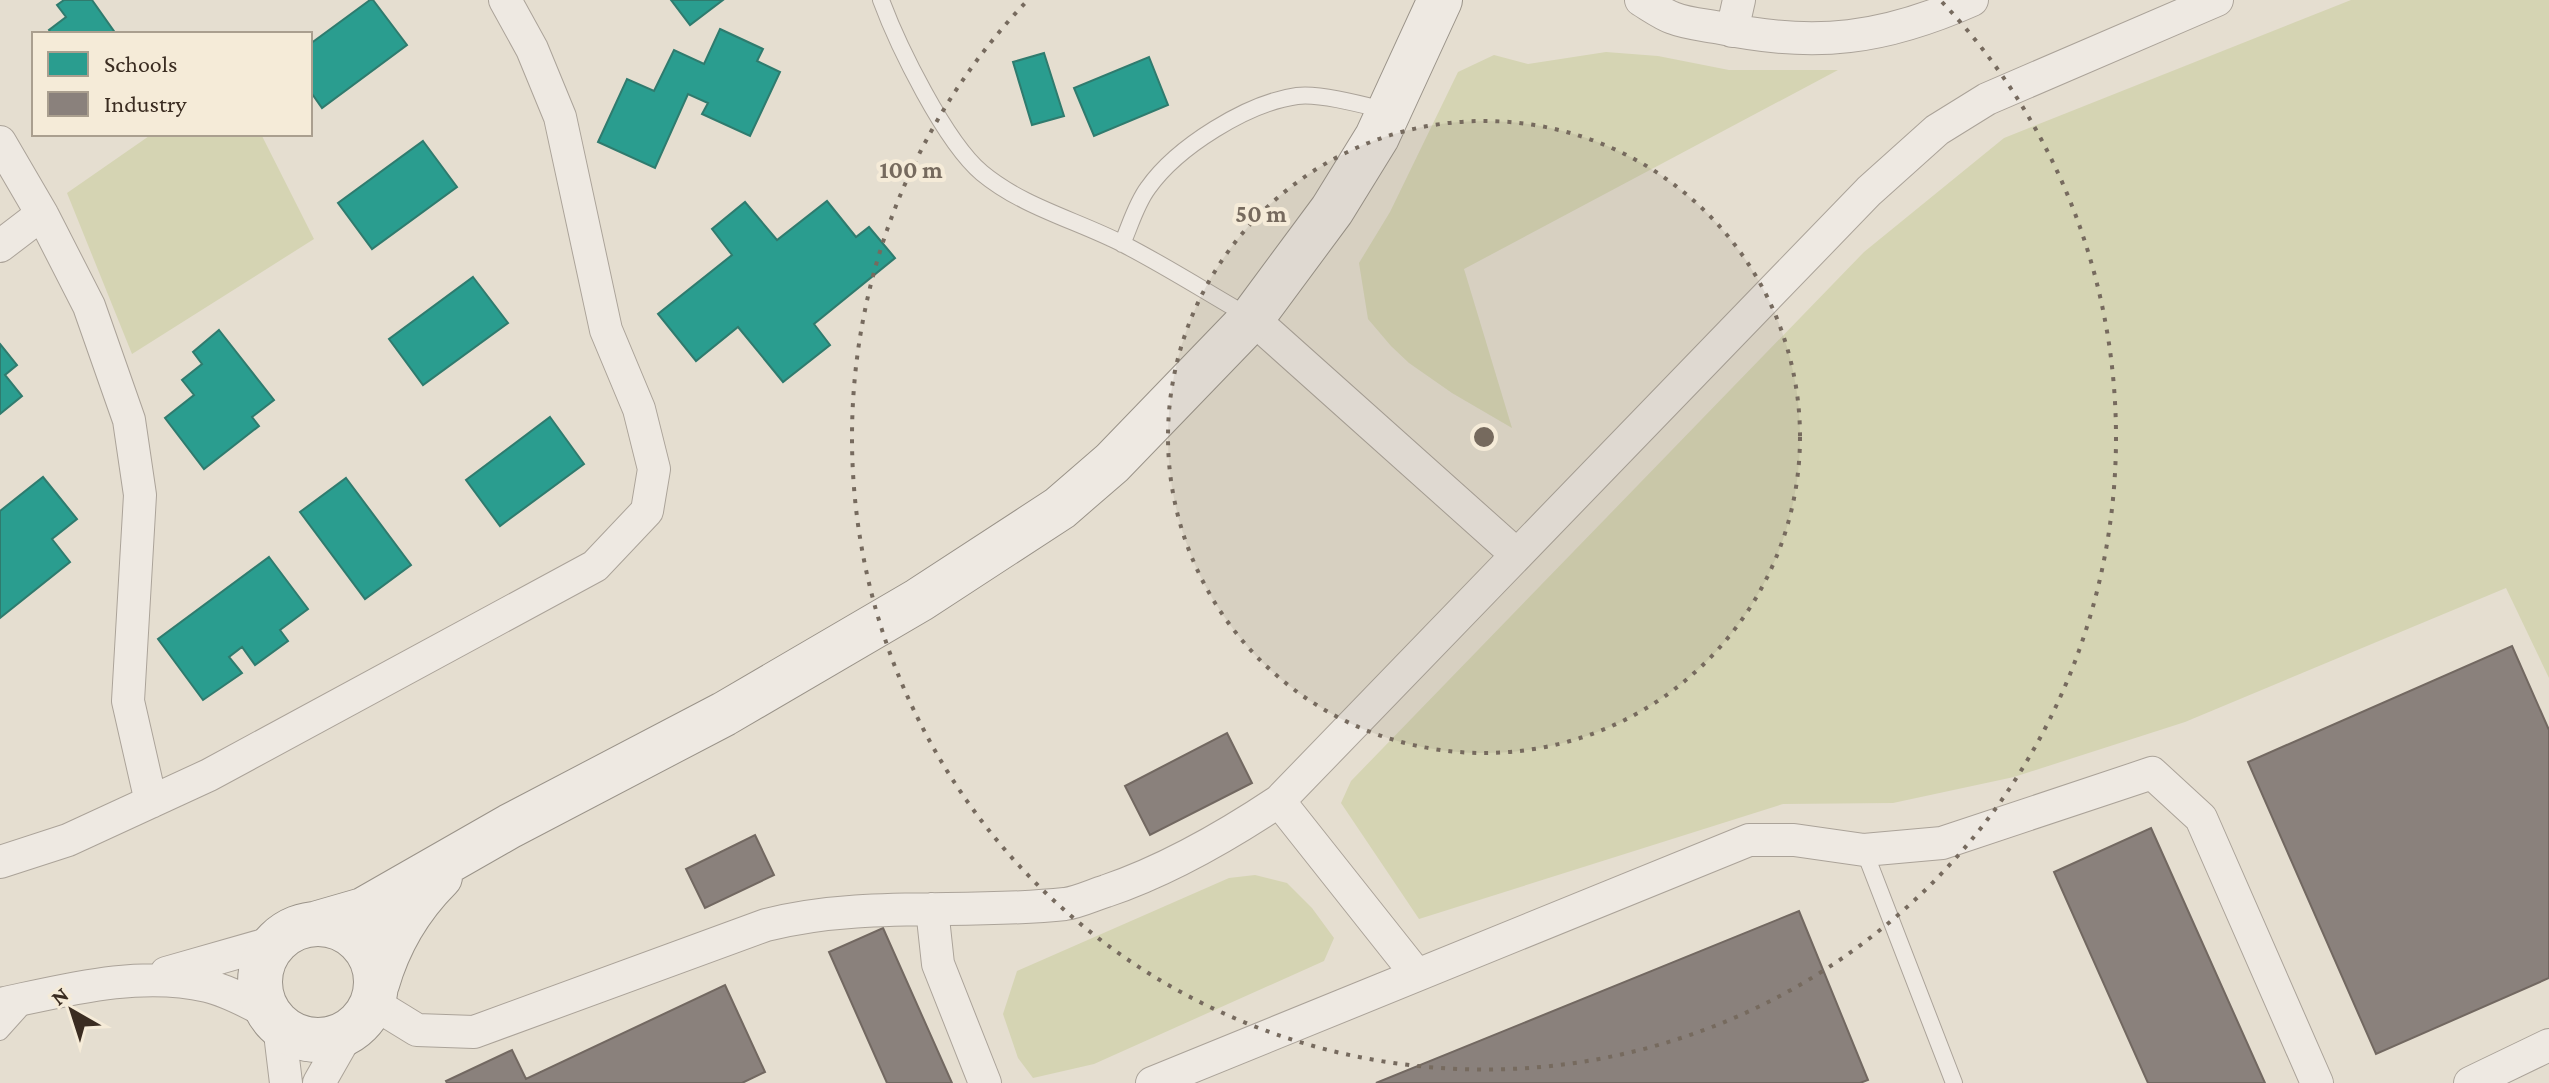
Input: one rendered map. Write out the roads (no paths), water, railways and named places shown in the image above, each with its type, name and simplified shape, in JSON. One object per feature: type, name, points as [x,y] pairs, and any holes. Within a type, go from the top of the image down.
[{"type":"street","points":[[0,862],[68,840],[209,775],[595,566],[647,511],[654,469],[639,409],[606,330],[560,117],[532,49],[505,0]]},
{"type":"street","points":[[286,1083],[274,1019],[262,999],[260,983],[262,964],[270,948],[284,935],[300,927],[363,910],[474,846],[724,714],[932,592],[1048,516],[1112,463],[1252,318],[1332,210],[1377,137],[1440,0]]},
{"type":"street","points":[[1641,0],[1673,18],[1736,15],[1781,37],[1833,39],[1878,33],[1929,19],[1972,0]]},
{"type":"street","points":[[366,1006],[417,1030],[474,1032],[766,925],[798,917],[873,910],[1068,903],[1139,879],[1230,834],[1279,801],[1869,191],[1937,130],[1987,99],[2217,0]]},
{"type":"street","points":[[0,142],[42,214],[89,306],[129,420],[140,495],[128,701],[151,802]]},
{"type":"street","points":[[0,246],[42,214]]},
{"type":"street","points":[[1252,318],[1517,555]]},
{"type":"street","points":[[1152,1083],[1749,840],[1794,840],[1864,850],[1942,843],[2152,773],[2201,818],[2317,1083]]},
{"type":"street","points":[[1279,801],[1417,975]]},
{"type":"street","points":[[319,1083],[366,1006],[391,943],[414,906],[474,846]]},
{"type":"street","points":[[932,909],[938,964],[985,1083]]},
{"type":"street","points":[[135,981],[208,986],[237,996],[293,1034],[311,1040],[330,1039],[366,1006],[374,965],[366,948],[353,934],[337,926],[318,923]]},
{"type":"street","points":[[15,1001],[135,981],[278,941]]},
{"type":"street","points":[[2470,1083],[2549,1045]]},
{"type":"lane","points":[[881,0],[913,70],[950,134],[981,172],[1023,201],[1122,244],[1252,318]]},
{"type":"lane","points":[[1122,244],[1147,189],[1178,156],[1241,113],[1298,96],[1354,102],[1389,111]]},
{"type":"lane","points":[[1864,850],[1954,1083]]},
{"type":"lane","points":[[0,1032],[15,1001]]}]
